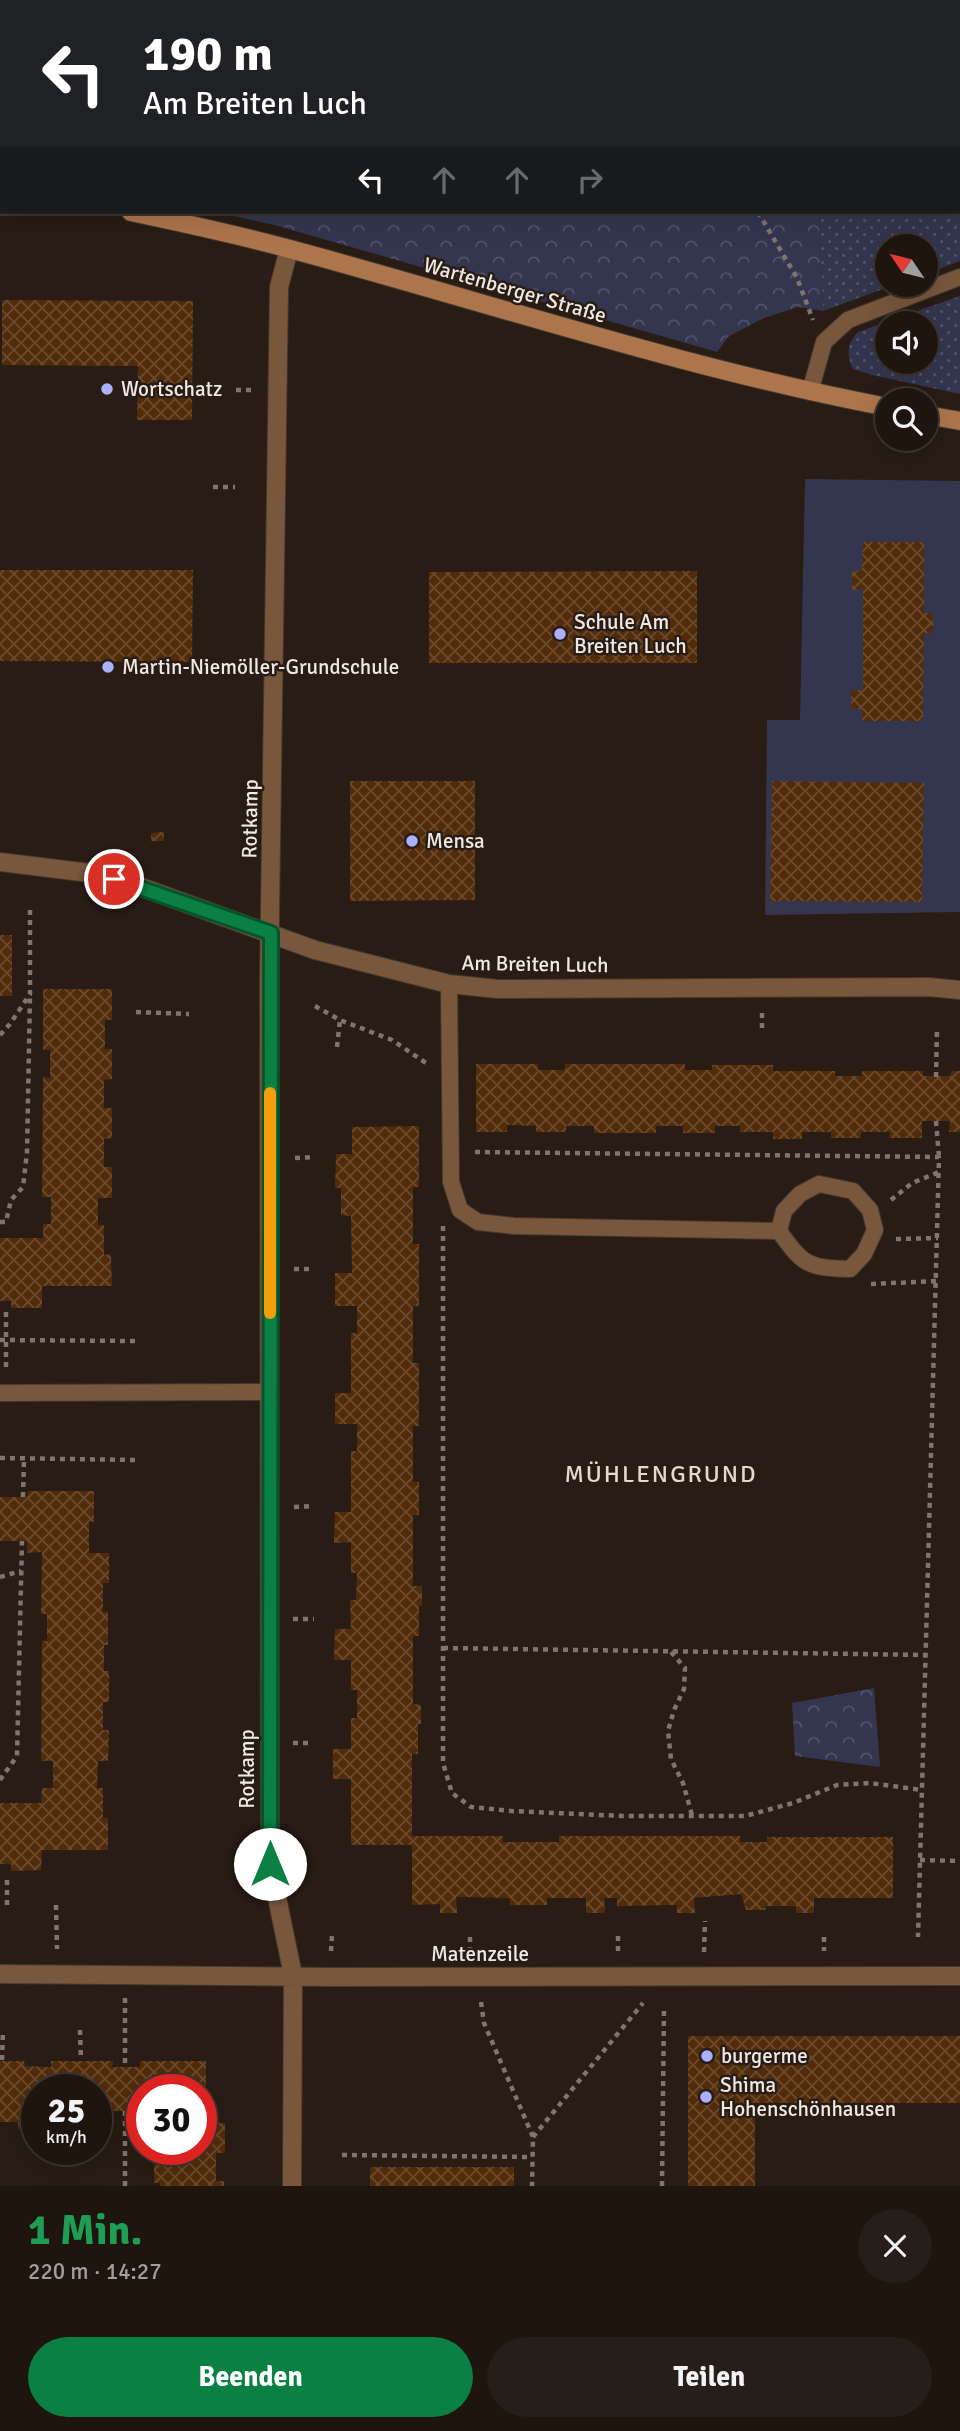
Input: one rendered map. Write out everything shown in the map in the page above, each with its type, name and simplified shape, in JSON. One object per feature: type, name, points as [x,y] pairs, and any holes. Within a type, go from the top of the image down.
[{"type":"street","name":"Wartenberger Straße","points":[[140,214],[289,248],[682,361],[875,405]]},
{"type":"street","name":"Rotkamp","points":[[289,248],[279,287],[271,933],[270,1864],[293,1975],[292,2186]]},
{"type":"street","points":[[938,417],[960,421]]},
{"type":"street","name":"Am Breiten Luch","points":[[0,862],[90,873],[138,886],[315,950],[449,984],[498,989],[929,987],[960,990]]},
{"type":"street","name":"Matenzeile","points":[[0,1974],[960,1976]]},
{"type":"lane","points":[[810,392],[824,342],[848,320],[960,277]]},
{"type":"lane","points":[[449,984],[451,1182],[460,1210],[478,1222],[514,1226],[779,1231]]},
{"type":"lane","points":[[819,1184],[853,1191],[870,1210],[875,1230],[864,1254],[850,1269],[828,1268],[802,1261],[779,1231],[784,1211],[800,1194],[819,1184]]},
{"type":"lane","points":[[3,1393],[270,1392]]},
{"type":"path","points":[[759,214],[797,278],[824,342]]},
{"type":"path","points":[[213,487],[235,487]]},
{"type":"path","points":[[0,1222],[6,1222],[11,1200],[23,1187],[27,1152],[30,908]]},
{"type":"path","points":[[0,1035],[30,994]]},
{"type":"path","points":[[315,1006],[340,1020],[392,1040],[435,1070]]},
{"type":"path","points":[[136,1012],[188,1014]]},
{"type":"path","points":[[337,1046],[340,1020]]},
{"type":"path","points":[[936,1077],[937,1028]]},
{"type":"path","points":[[918,1937],[938,1238],[939,1157],[936,1121]]},
{"type":"path","points":[[451,1151],[939,1157]]},
{"type":"path","points":[[872,1217],[912,1183],[939,1172]]},
{"type":"path","points":[[443,1220],[443,1763],[452,1793],[471,1807],[511,1811],[622,1816],[746,1816],[793,1803],[837,1785],[870,1783],[922,1790]]},
{"type":"path","points":[[871,1239],[938,1238]]},
{"type":"path","points":[[861,1284],[937,1281]]},
{"type":"path","points":[[3,1393],[6,1312]]},
{"type":"path","points":[[3,1340],[137,1341]]},
{"type":"path","points":[[0,1458],[136,1460]]},
{"type":"path","points":[[23,1497],[24,1458]]},
{"type":"path","points":[[0,1780],[17,1756],[22,1541]]},
{"type":"path","points":[[0,1577],[21,1571]]},
{"type":"path","points":[[443,1648],[926,1656]]},
{"type":"path","points":[[671,1652],[685,1668],[684,1689],[668,1731],[671,1759],[683,1783],[692,1815]]},
{"type":"path","points":[[920,1860],[960,1861]]},
{"type":"path","points":[[7,1879],[7,1905]]},
{"type":"path","points":[[56,1905],[57,1975]]},
{"type":"path","points":[[125,1975],[125,2067]]},
{"type":"path","points":[[480,1998],[484,2023],[533,2137],[532,2186]]},
{"type":"path","points":[[533,2137],[643,2003]]},
{"type":"path","points":[[662,2186],[664,2008]]},
{"type":"path","points":[[80,2030],[80,2060]]},
{"type":"path","points":[[2,2060],[3,2031]]},
{"type":"path","points":[[125,2111],[125,2186]]},
{"type":"path","points":[[342,2155],[533,2157]]},
{"type":"green space","points":[[225,214],[819,214],[823,311],[798,307],[764,318],[729,336],[717,352],[278,226]]},
{"type":"green space","points":[[819,214],[960,214],[960,261],[938,269],[938,234],[875,234],[875,292],[823,311]]},
{"type":"green space","points":[[960,296],[960,394],[853,369],[849,359],[852,341],[858,332],[875,326],[875,374],[938,374],[938,311],[918,311]]},
{"type":"green space","points":[[805,479],[960,481],[960,912],[765,915],[767,720],[800,720]]},
{"type":"green space","points":[[874,1688],[880,1767],[795,1756],[792,1703]]},
{"type":"building","points":[[2,300],[193,301],[192,420],[137,420],[138,366],[2,365]]},
{"type":"building","points":[[863,542],[924,542],[924,613],[933,613],[933,633],[924,633],[923,721],[862,721],[862,709],[851,709],[851,690],[863,690],[863,589],[852,590],[852,571],[862,571]]},
{"type":"building","points":[[0,570],[193,570],[192,662],[0,661]]},
{"type":"building","points":[[697,571],[697,663],[429,663],[429,572]]},
{"type":"building","name":"Mensa","points":[[350,781],[475,781],[475,900],[350,901]]},
{"type":"building","points":[[772,781],[924,783],[922,902],[770,901]]},
{"type":"building","points":[[164,832],[164,841],[151,841],[151,833]]},
{"type":"building","points":[[0,935],[12,935],[12,996],[0,996]]},
{"type":"building","points":[[43,989],[112,989],[112,1020],[105,1020],[105,1049],[112,1049],[112,1079],[104,1080],[104,1108],[112,1108],[112,1138],[104,1139],[104,1167],[112,1167],[112,1198],[98,1198],[98,1225],[104,1225],[104,1255],[111,1254],[112,1286],[42,1286],[42,1308],[11,1308],[11,1301],[0,1301],[0,1238],[43,1238],[43,1224],[51,1224],[51,1197],[42,1197],[43,1077],[50,1078],[50,1050],[43,1050]]},
{"type":"building","points":[[476,1064],[538,1064],[538,1070],[565,1070],[565,1064],[685,1064],[685,1070],[712,1070],[712,1065],[773,1065],[773,1071],[835,1071],[835,1076],[862,1076],[862,1071],[923,1071],[923,1076],[951,1076],[951,1071],[960,1071],[960,1132],[949,1132],[950,1121],[922,1121],[922,1138],[889,1138],[890,1132],[861,1132],[861,1138],[831,1138],[831,1132],[802,1132],[802,1139],[773,1139],[773,1132],[740,1132],[740,1126],[715,1126],[715,1133],[683,1133],[683,1126],[656,1126],[656,1133],[594,1133],[594,1126],[566,1126],[566,1132],[536,1132],[536,1126],[507,1125],[507,1132],[476,1132]]},
{"type":"building","points":[[419,1126],[419,1187],[413,1187],[413,1244],[419,1244],[419,1306],[413,1306],[413,1363],[419,1363],[419,1426],[413,1426],[413,1482],[419,1482],[419,1515],[413,1515],[413,1586],[422,1586],[422,1606],[419,1606],[419,1636],[413,1636],[413,1704],[421,1705],[421,1724],[418,1724],[418,1754],[412,1754],[412,1836],[503,1836],[503,1842],[559,1842],[559,1836],[740,1836],[740,1842],[767,1842],[767,1837],[893,1837],[893,1898],[814,1898],[814,1913],[796,1913],[796,1906],[765,1906],[766,1910],[746,1910],[741,1894],[694,1898],[695,1913],[677,1913],[677,1905],[617,1906],[617,1898],[604,1898],[605,1913],[586,1913],[586,1898],[547,1898],[547,1905],[510,1905],[510,1898],[456,1897],[457,1913],[440,1913],[440,1904],[412,1905],[412,1845],[351,1845],[351,1779],[333,1779],[333,1749],[351,1749],[351,1718],[357,1718],[357,1690],[351,1690],[351,1660],[334,1660],[335,1629],[351,1629],[350,1600],[356,1600],[357,1573],[351,1573],[351,1542],[334,1543],[335,1512],[351,1512],[351,1451],[357,1451],[357,1424],[335,1424],[335,1393],[351,1393],[351,1333],[357,1333],[357,1306],[335,1306],[335,1273],[352,1273],[351,1216],[341,1215],[341,1188],[335,1188],[336,1154],[352,1154],[352,1127]]},
{"type":"building","points":[[28,1491],[94,1491],[94,1522],[89,1521],[89,1553],[109,1553],[109,1583],[103,1583],[103,1612],[108,1612],[108,1645],[104,1645],[104,1671],[109,1671],[109,1702],[103,1702],[103,1730],[109,1730],[108,1761],[98,1761],[97,1788],[103,1788],[103,1818],[108,1818],[108,1850],[42,1850],[41,1870],[11,1871],[11,1864],[0,1864],[0,1803],[41,1803],[42,1788],[53,1788],[53,1761],[41,1761],[42,1641],[47,1641],[47,1614],[41,1614],[42,1552],[27,1553],[27,1541],[0,1541],[0,1497],[27,1497]]},
{"type":"building","points":[[688,2036],[960,2036],[960,2103],[755,2103],[755,2186],[688,2186]]},
{"type":"building","points":[[0,2061],[24,2061],[25,2066],[51,2067],[51,2061],[113,2061],[112,2067],[140,2067],[140,2061],[206,2061],[206,2074],[126,2074],[126,2111],[112,2111],[112,2074],[21,2074],[21,2129],[18,2129],[18,2122],[0,2122]]},
{"type":"building","points":[[217,2123],[225,2123],[225,2153],[217,2153]]},
{"type":"building","points":[[154,2165],[216,2165],[216,2181],[224,2181],[224,2186],[160,2186],[160,2183],[154,2183]]},
{"type":"building","points":[[370,2167],[514,2167],[514,2186],[370,2186]]},
{"type":"slow traffic","points":[[270,1093],[270,1313]]},
{"type":"place","name":"Wortschatz","points":[[107,389]]},
{"type":"place","name":"Schule Am Breiten Luch","points":[[560,634]]},
{"type":"place","name":"Martin-Niemöller-Grundschule","points":[[108,667]]},
{"type":"place","name":"Mensa","points":[[412,841]]},
{"type":"place","name":"burgerme","points":[[707,2056]]},
{"type":"place","name":"Shima Hohenschönhausen","points":[[706,2097]]},
{"type":"district","name":"MÜHLENGRUND","points":[[661,1474]]},
{"type":"route","points":[[114,879],[271,933],[270,1864]]}]
